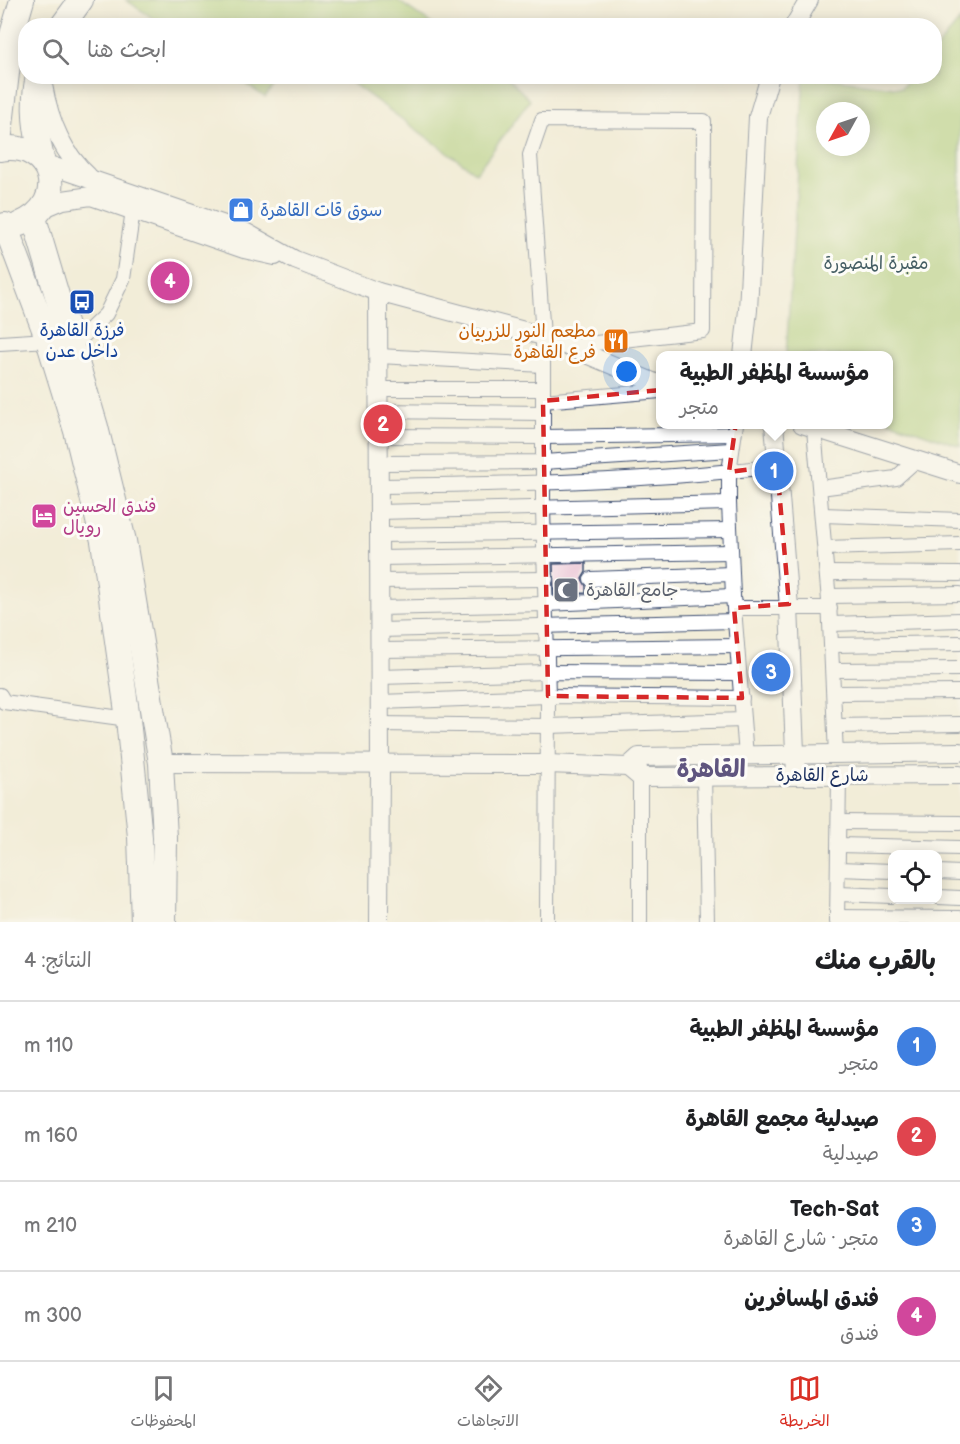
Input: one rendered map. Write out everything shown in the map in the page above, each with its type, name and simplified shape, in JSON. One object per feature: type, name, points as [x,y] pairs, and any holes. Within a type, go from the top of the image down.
[{"type":"highway","points":[[0,134],[6,31],[22,0]]},
{"type":"highway","points":[[68,18],[81,0]]},
{"type":"highway","points":[[37,84],[33,98],[35,130],[48,174],[49,197],[39,213],[21,224],[3,224],[48,340],[76,431],[103,541],[128,719],[147,920]]},
{"type":"highway","points":[[0,149],[11,147],[23,149],[34,154],[43,163]]},
{"type":"highway","points":[[39,213],[124,541],[161,763],[165,838],[147,920]]},
{"type":"street","points":[[799,18],[809,0]]},
{"type":"street","points":[[42,84],[54,128],[65,151],[75,165],[94,181]]},
{"type":"street","points":[[744,351],[748,310],[758,117],[768,84]]},
{"type":"street","points":[[548,922],[548,672],[543,509],[543,336],[530,155],[542,120],[704,121],[703,331],[567,346]]},
{"type":"street","points":[[43,163],[245,232],[295,260],[378,292],[543,336],[656,383]]},
{"type":"street","points":[[39,213],[63,200],[91,196],[244,249],[295,260]]},
{"type":"street","points":[[72,347],[106,314],[123,279],[133,210]]},
{"type":"street","points":[[378,292],[379,922]]},
{"type":"street","points":[[0,343],[48,340]]},
{"type":"street","points":[[379,356],[543,365]]},
{"type":"street","points":[[379,389],[543,401]]},
{"type":"street","points":[[379,411],[656,391]]},
{"type":"street","points":[[379,436],[543,437],[735,429],[729,472],[729,503],[734,609],[746,756]]},
{"type":"street","points":[[774,429],[789,608],[796,776]]},
{"type":"street","points":[[808,429],[823,515],[835,693],[836,754]]},
{"type":"street","points":[[814,429],[960,474]]},
{"type":"street","points":[[379,463],[543,462],[731,450]]},
{"type":"street","points":[[820,488],[896,478],[915,461]]},
{"type":"street","points":[[379,486],[543,483],[729,472],[777,466]]},
{"type":"street","points":[[379,512],[729,503]]},
{"type":"street","points":[[823,515],[960,520]]},
{"type":"street","points":[[379,536],[730,530]]},
{"type":"street","points":[[825,548],[960,544]]},
{"type":"street","points":[[379,558],[731,552]]},
{"type":"street","points":[[827,573],[960,574]]},
{"type":"street","points":[[591,579],[732,574]]},
{"type":"street","points":[[380,580],[546,579]]},
{"type":"street","points":[[380,608],[546,604],[734,609],[789,608],[829,602],[960,594]]},
{"type":"street","points":[[380,630],[546,626],[734,609]]},
{"type":"street","points":[[831,624],[960,620]]},
{"type":"street","points":[[832,645],[960,643]]},
{"type":"street","points":[[380,650],[737,646]]},
{"type":"street","points":[[833,670],[960,669]]},
{"type":"street","points":[[380,677],[548,672],[739,673]]},
{"type":"street","points":[[835,693],[960,692]]},
{"type":"street","points":[[380,702],[548,696],[742,698]]},
{"type":"street","points":[[1,700],[128,719]]},
{"type":"street","points":[[380,724],[548,726],[742,720]]},
{"type":"street","points":[[836,726],[960,724]]},
{"type":"street","name":"شارع القاهرة","points":[[636,767],[746,756],[960,752]]},
{"type":"street","points":[[161,763],[636,767],[640,922]]},
{"type":"street","name":"شارع القاهرة","points":[[636,767],[704,775],[960,775]]},
{"type":"street","points":[[704,775],[707,922]]},
{"type":"street","points":[[839,775],[837,920],[960,918]]},
{"type":"street","points":[[839,822],[960,823]]},
{"type":"street","points":[[839,845],[960,848]]},
{"type":"street","points":[[839,869],[888,871]]},
{"type":"street","points":[[942,872],[960,873]]},
{"type":"street","points":[[838,894],[888,896]]},
{"type":"street","points":[[942,897],[960,898]]},
{"type":"highlighted area","points":[[671,389],[738,408],[729,472],[777,466],[789,604],[734,608],[742,698],[548,696],[543,401]]},
{"type":"green space","points":[[126,0],[397,0],[423,18],[153,18]]},
{"type":"green space","name":"مقبرة المنصورة","points":[[960,20],[960,446],[893,423],[893,351],[786,351],[804,84],[871,84],[901,88],[905,84],[942,84],[942,42]]},
{"type":"green space","points":[[246,84],[275,84],[265,97]]},
{"type":"green space","points":[[354,84],[514,84],[530,100],[476,173]]},
{"type":"building","points":[[586,563],[586,572],[582,579],[586,586],[586,593],[554,595],[553,564]]},
{"type":"place","name":"سوق قات القاهرة","points":[[241,210]]},
{"type":"place","name":"فندق المسافرين","points":[[170,281]]},
{"type":"place","name":"فرزة القاهرة داخل عدن","points":[[82,302]]},
{"type":"place","name":"مطعم النور للزربيان فرع القاهرة","points":[[616,341]]},
{"type":"place","name":"صيدلية مجمع القاهرة","points":[[383,424]]},
{"type":"place","name":"مؤسسة المظفر الطبية","points":[[774,471]]},
{"type":"place","name":"فندق الحسين رويال","points":[[44,516]]},
{"type":"place","name":"جامع القاهرة","points":[[566,590]]},
{"type":"place","name":"Tech-Sat","points":[[771,672]]},
{"type":"district","name":"القاهرة","points":[[711,769]]}]
